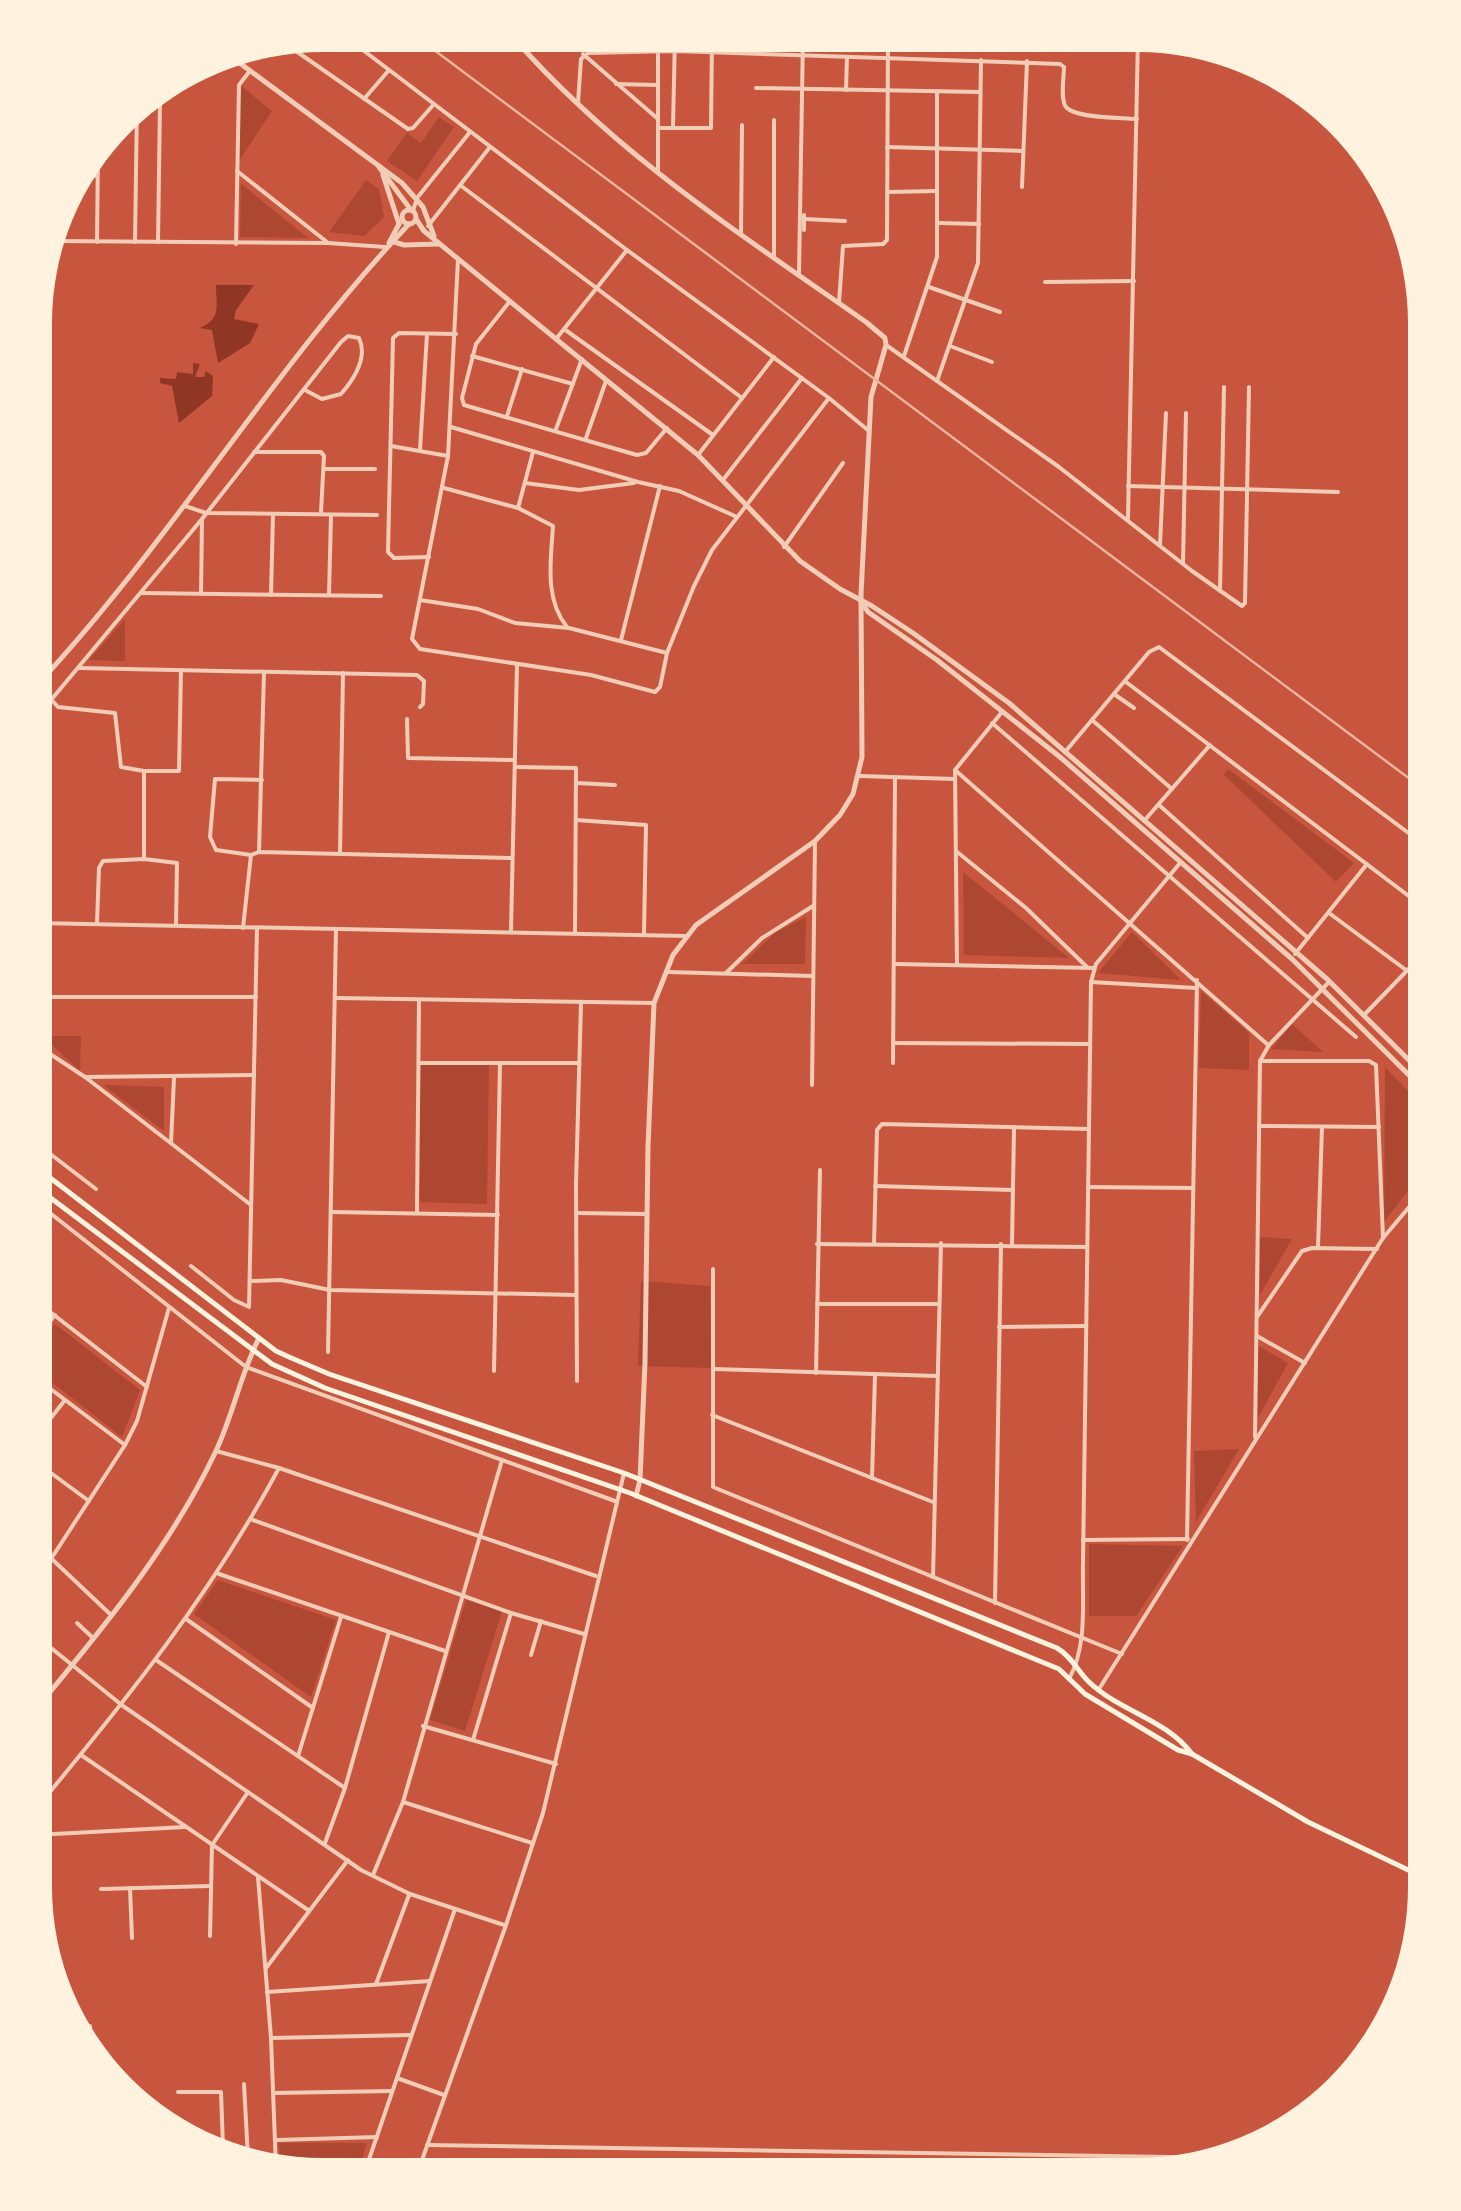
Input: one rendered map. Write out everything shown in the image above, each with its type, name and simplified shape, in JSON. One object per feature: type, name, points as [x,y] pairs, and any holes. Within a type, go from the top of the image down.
[{"type":"main road","points":[[53,1179],[276,1350],[329,1374],[624,1473],[1057,1648],[1099,1689],[1171,1733],[1192,1754]]},
{"type":"main road","points":[[53,1199],[272,1364],[324,1388],[636,1496],[1059,1669],[1085,1694],[1178,1750],[1192,1754],[1308,1822],[1408,1870]]},
{"type":"street","points":[[367,53],[869,431]]},
{"type":"street","points":[[530,53],[658,176],[840,303],[875,329],[886,345],[872,391],[869,431],[860,776],[847,806],[814,841],[686,936],[665,972],[654,1004],[640,1480],[636,1496]]},
{"type":"street","points":[[583,54],[608,53]]},
{"type":"street","points":[[658,53],[658,176]]},
{"type":"street","points":[[673,128],[675,53]]},
{"type":"street","points":[[658,128],[711,128],[712,53],[888,56],[1063,65],[1064,102],[1069,110],[1137,119]]},
{"type":"street","points":[[802,53],[804,230]]},
{"type":"street","points":[[1128,520],[1138,53]]},
{"type":"street","points":[[300,54],[410,130],[434,104]]},
{"type":"street","points":[[578,103],[583,54]]},
{"type":"street","points":[[583,54],[658,119]]},
{"type":"street","points":[[840,303],[842,248],[848,244],[886,243],[888,56]]},
{"type":"street","points":[[846,90],[848,57]]},
{"type":"street","points":[[938,381],[976,272],[982,60]]},
{"type":"street","points":[[1022,187],[1027,62]]},
{"type":"street","points":[[242,66],[417,198],[438,241]]},
{"type":"street","points":[[364,99],[389,70]]},
{"type":"street","points":[[236,244],[239,85],[250,72]]},
{"type":"street","points":[[616,84],[658,85]]},
{"type":"street","points":[[756,88],[980,92]]},
{"type":"street","points":[[904,356],[937,256],[937,92]]},
{"type":"street","points":[[158,242],[160,108]]},
{"type":"street","points":[[774,120],[774,258]]},
{"type":"street","points":[[741,236],[742,125]]},
{"type":"street","points":[[135,242],[137,128]]},
{"type":"street","points":[[53,667],[84,634],[185,506],[407,221],[417,198],[470,132]]},
{"type":"street","points":[[424,230],[490,147]]},
{"type":"street","points":[[887,147],[1023,151]]},
{"type":"street","points":[[380,167],[412,211]]},
{"type":"street","points":[[380,167],[407,221],[438,241],[667,428],[698,455],[784,546],[955,663],[1298,952],[1408,1059]]},
{"type":"street","points":[[237,171],[328,243]]},
{"type":"street","points":[[97,176],[97,242]]},
{"type":"street","points":[[460,185],[742,398]]},
{"type":"street","points":[[887,192],[937,191]]},
{"type":"street","points":[[407,221],[404,212],[412,211]]},
{"type":"street","points":[[803,215],[844,221]]},
{"type":"street","points":[[798,274],[803,215]]},
{"type":"street","points":[[937,223],[979,224]]},
{"type":"street","points":[[66,241],[404,246],[438,241]]},
{"type":"street","points":[[556,339],[627,250]]},
{"type":"street","points":[[458,259],[448,456],[412,639],[416,646],[591,676],[655,692],[703,566],[830,398]]},
{"type":"street","points":[[1045,282],[1134,280]]},
{"type":"street","points":[[929,287],[1000,312]]},
{"type":"street","points":[[510,301],[480,336],[462,403],[641,455],[667,428]]},
{"type":"street","points":[[564,329],[713,435]]},
{"type":"street","points":[[429,558],[401,559],[389,554],[393,338],[400,333],[456,334]]},
{"type":"street","points":[[420,450],[427,334]]},
{"type":"street","points":[[53,698],[202,520],[344,338],[359,338],[363,350],[345,390],[326,399],[305,390]]},
{"type":"street","points":[[886,345],[1220,591],[1245,605],[1249,388]]},
{"type":"street","points":[[950,346],[992,362]]},
{"type":"street","points":[[472,356],[572,384]]},
{"type":"street","points":[[698,455],[774,357]]},
{"type":"street","points":[[556,429],[582,359]]},
{"type":"street","points":[[507,416],[522,369]]},
{"type":"street","points":[[722,480],[802,378]]},
{"type":"street","points":[[586,438],[606,380]]},
{"type":"street","points":[[1220,591],[1224,387]]},
{"type":"street","points":[[1160,545],[1166,413]]},
{"type":"street","points":[[1183,564],[1186,414]]},
{"type":"street","points":[[451,427],[690,495],[738,518]]},
{"type":"street","points":[[391,446],[448,456]]},
{"type":"street","points":[[254,452],[316,450],[324,456],[321,512]]},
{"type":"street","points":[[518,508],[533,452]]},
{"type":"street","points":[[784,546],[843,463]]},
{"type":"street","points":[[323,469],[375,468]]},
{"type":"street","points":[[524,483],[579,490],[638,482]]},
{"type":"street","points":[[621,640],[660,486]]},
{"type":"street","points":[[1128,486],[1338,492]]},
{"type":"street","points":[[444,488],[518,508],[552,526],[554,602],[569,628]]},
{"type":"street","points":[[185,506],[206,513],[377,515]]},
{"type":"street","points":[[271,594],[273,512]]},
{"type":"street","points":[[329,595],[331,513]]},
{"type":"street","points":[[200,594],[202,520]]},
{"type":"street","points":[[141,592],[380,596]]},
{"type":"street","points":[[420,600],[478,609],[516,623],[569,628],[668,653]]},
{"type":"street","points":[[862,602],[868,612],[1063,754]]},
{"type":"street","points":[[1063,754],[1152,649],[1162,648],[1408,832]]},
{"type":"street","points":[[511,931],[517,665]]},
{"type":"street","points":[[79,668],[420,676],[424,682],[420,707]]},
{"type":"street","points":[[53,701],[62,708],[114,713],[119,764],[144,771],[179,771],[181,670]]},
{"type":"street","points":[[259,852],[264,672]]},
{"type":"street","points":[[340,854],[343,672]]},
{"type":"street","points":[[1125,681],[1408,895]]},
{"type":"street","points":[[1114,694],[1134,708]]},
{"type":"street","points":[[957,966],[956,770],[1003,710]]},
{"type":"street","points":[[406,720],[408,758],[514,760]]},
{"type":"street","points":[[1092,720],[1172,789]]},
{"type":"street","points":[[992,723],[1356,1037]]},
{"type":"street","points":[[1142,824],[1210,745]]},
{"type":"street","points":[[514,767],[572,766],[576,771],[575,932]]},
{"type":"street","points":[[956,770],[1269,1045]]},
{"type":"street","points":[[144,771],[144,859]]},
{"type":"street","points":[[860,776],[955,779]]},
{"type":"street","points":[[894,1063],[895,777]]},
{"type":"street","points":[[262,780],[221,778],[213,782],[212,844],[220,852],[512,858]]},
{"type":"street","points":[[577,783],[615,785]]},
{"type":"street","points":[[1159,805],[1308,938]]},
{"type":"street","points":[[576,820],[646,825],[644,933]]},
{"type":"street","points":[[1142,824],[1180,864],[1292,958],[1408,1074]]},
{"type":"street","points":[[812,1085],[814,841]]},
{"type":"street","points":[[956,851],[1026,908],[1090,968],[1083,1540],[1080,1638],[1077,1666],[1069,1679]]},
{"type":"street","points":[[243,928],[251,855]]},
{"type":"street","points":[[98,923],[99,868],[103,861],[144,859],[177,863],[176,925]]},
{"type":"street","points":[[1090,968],[1180,864]]},
{"type":"street","points":[[1292,958],[1366,864]]},
{"type":"street","points":[[726,973],[762,938],[814,906]]},
{"type":"street","points":[[1328,912],[1406,970],[1364,1015]]},
{"type":"street","points":[[53,923],[686,936]]},
{"type":"street","points":[[191,1266],[249,1306],[257,928]]},
{"type":"street","points":[[328,1352],[336,929]]},
{"type":"street","points":[[894,964],[1090,968]]},
{"type":"street","points":[[665,972],[813,976]]},
{"type":"street","points":[[1186,1540],[1197,980]]},
{"type":"street","points":[[1255,1442],[1260,1061],[1269,1045],[1330,981]]},
{"type":"street","points":[[1091,982],[1197,988]]},
{"type":"street","points":[[53,997],[256,996]]},
{"type":"street","points":[[336,998],[654,1004]]},
{"type":"street","points":[[417,1212],[419,1000]]},
{"type":"street","points":[[577,1382],[581,1003]]},
{"type":"street","points":[[894,1043],[1090,1044]]},
{"type":"street","points":[[53,1058],[84,1076],[251,1206]]},
{"type":"street","points":[[1260,1061],[1372,1062],[1377,1068],[1383,1238]]},
{"type":"street","points":[[419,1063],[579,1064]]},
{"type":"street","points":[[494,1371],[500,1063]]},
{"type":"street","points":[[84,1076],[254,1075]]},
{"type":"street","points":[[171,1144],[174,1078]]},
{"type":"street","points":[[874,1244],[877,1130],[882,1124],[1089,1129]]},
{"type":"street","points":[[1259,1126],[1378,1127]]},
{"type":"street","points":[[1318,1248],[1322,1127]]},
{"type":"street","points":[[1012,1244],[1014,1128]]},
{"type":"street","points":[[53,1156],[96,1189]]},
{"type":"street","points":[[816,1373],[820,1170]]},
{"type":"street","points":[[875,1186],[1013,1190]]},
{"type":"street","points":[[1088,1187],[1193,1188]]},
{"type":"street","points":[[1099,1689],[1383,1238],[1408,1209]]},
{"type":"street","points":[[331,1212],[498,1215]]},
{"type":"street","points":[[576,1213],[646,1214]]},
{"type":"street","points":[[53,1215],[246,1367],[615,1501]]},
{"type":"street","points":[[818,1244],[1087,1247]]},
{"type":"street","points":[[933,1577],[941,1244]]},
{"type":"street","points":[[996,1603],[1000,1244]]},
{"type":"street","points":[[1256,1319],[1298,1255],[1306,1249],[1377,1249]]},
{"type":"street","points":[[712,1269],[712,1482],[716,1490],[1122,1654]]},
{"type":"street","points":[[250,1281],[280,1280],[330,1290],[576,1294]]},
{"type":"street","points":[[817,1304],[939,1304]]},
{"type":"street","points":[[53,1554],[125,1445],[148,1388],[170,1307]]},
{"type":"street","points":[[54,1316],[148,1388]]},
{"type":"street","points":[[1000,1327],[1086,1326]]},
{"type":"street","points":[[1256,1336],[1305,1363]]},
{"type":"street","points":[[53,1688],[166,1536],[216,1451],[260,1337]]},
{"type":"street","points":[[713,1369],[937,1376]]},
{"type":"street","points":[[872,1478],[875,1375]]},
{"type":"street","points":[[53,1391],[125,1445]]},
{"type":"street","points":[[53,1416],[65,1400]]},
{"type":"street","points":[[712,1415],[934,1502]]},
{"type":"street","points":[[216,1451],[279,1468],[598,1577]]},
{"type":"street","points":[[372,1876],[403,1802],[502,1460]]},
{"type":"street","points":[[53,1788],[123,1706],[218,1574],[279,1468]]},
{"type":"street","points":[[423,2158],[533,1843],[556,1764],[624,1473]]},
{"type":"street","points":[[53,1475],[88,1501]]},
{"type":"street","points":[[251,1520],[511,1613],[584,1634]]},
{"type":"street","points":[[1083,1540],[1194,1538]]},
{"type":"street","points":[[53,1561],[110,1614]]},
{"type":"street","points":[[218,1574],[445,1651]]},
{"type":"street","points":[[473,1740],[511,1613]]},
{"type":"street","points":[[298,1756],[342,1616]]},
{"type":"street","points":[[186,1619],[313,1708]]},
{"type":"street","points":[[531,1656],[541,1621]]},
{"type":"street","points":[[77,1623],[93,1638]]},
{"type":"street","points":[[324,1844],[388,1632]]},
{"type":"street","points":[[53,1651],[123,1706],[372,1876],[410,1894],[506,1925]]},
{"type":"street","points":[[156,1660],[344,1788]]},
{"type":"street","points":[[423,1726],[556,1764]]},
{"type":"street","points":[[81,1755],[308,1910]]},
{"type":"street","points":[[210,1936],[212,1845],[248,1792]]},
{"type":"street","points":[[403,1802],[533,1843]]},
{"type":"street","points":[[53,1834],[184,1828]]},
{"type":"street","points":[[265,1969],[348,1860]]},
{"type":"street","points":[[258,1877],[275,2153]]},
{"type":"street","points":[[101,1888],[210,1886]]},
{"type":"street","points":[[130,1888],[132,1938]]},
{"type":"street","points":[[376,1984],[410,1894]]},
{"type":"street","points":[[370,2158],[456,1908]]},
{"type":"street","points":[[267,1992],[430,1981]]},
{"type":"street","points":[[270,2038],[410,2035]]},
{"type":"street","points":[[397,2078],[444,2096]]},
{"type":"street","points":[[244,2084],[247,2147]]},
{"type":"street","points":[[273,2093],[392,2090]]},
{"type":"street","points":[[178,2092],[221,2092],[223,2139]]},
{"type":"street","points":[[275,2140],[377,2137]]},
{"type":"street","points":[[428,2145],[1158,2157]]},
{"type":"shaded area","points":[[240,85],[272,111],[239,161]]},
{"type":"shaded area","points":[[439,117],[454,127],[417,181],[387,161],[407,133],[421,143]]},
{"type":"shaded area","points":[[366,180],[379,189],[384,217],[364,236],[329,232]]},
{"type":"shaded area","points":[[241,184],[308,238],[240,237]]},
{"type":"shaded area","points":[[216,285],[254,285],[234,319],[259,324],[250,343],[218,363],[212,330],[200,328],[215,316]]},
{"type":"shaded area","points":[[193,363],[200,364],[195,377],[204,377],[206,371],[213,376],[212,396],[179,423],[172,386],[160,383],[160,378],[176,379],[177,372],[193,374]]},
{"type":"shaded area","points":[[125,619],[125,661],[89,660]]},
{"type":"shaded area","points":[[1228,769],[1354,863],[1336,882],[1224,775]]},
{"type":"shaded area","points":[[963,872],[1069,958],[964,955]]},
{"type":"shaded area","points":[[806,917],[805,964],[742,964],[776,932]]},
{"type":"shaded area","points":[[1132,932],[1181,980],[1098,973]]},
{"type":"shaded area","points":[[1201,991],[1249,1033],[1249,1070],[1199,1068]]},
{"type":"shaded area","points":[[1292,1024],[1323,1052],[1271,1049]]},
{"type":"shaded area","points":[[53,1036],[81,1036],[80,1071],[53,1046]]},
{"type":"shaded area","points":[[421,1063],[489,1064],[487,1204],[418,1202]]},
{"type":"shaded area","points":[[1385,1067],[1408,1091],[1408,1191],[1384,1222]]},
{"type":"shaded area","points":[[103,1085],[164,1087],[164,1131]]},
{"type":"shaded area","points":[[1260,1237],[1292,1239],[1260,1295]]},
{"type":"shaded area","points":[[641,1281],[710,1286],[711,1368],[638,1366]]},
{"type":"shaded area","points":[[55,1324],[140,1390],[122,1437],[53,1383]]},
{"type":"shaded area","points":[[1257,1345],[1288,1363],[1258,1418]]},
{"type":"shaded area","points":[[1239,1449],[1196,1522],[1194,1451]]},
{"type":"shaded area","points":[[1089,1544],[1183,1546],[1136,1616],[1089,1616]]},
{"type":"shaded area","points":[[218,1580],[336,1620],[311,1697],[194,1614]]},
{"type":"shaded area","points":[[466,1600],[502,1611],[465,1731],[430,1720]]},
{"type":"shaded area","points":[[279,2143],[367,2143],[362,2158],[279,2154]]},
{"type":"railway","points":[[438,53],[1408,778]]}]
